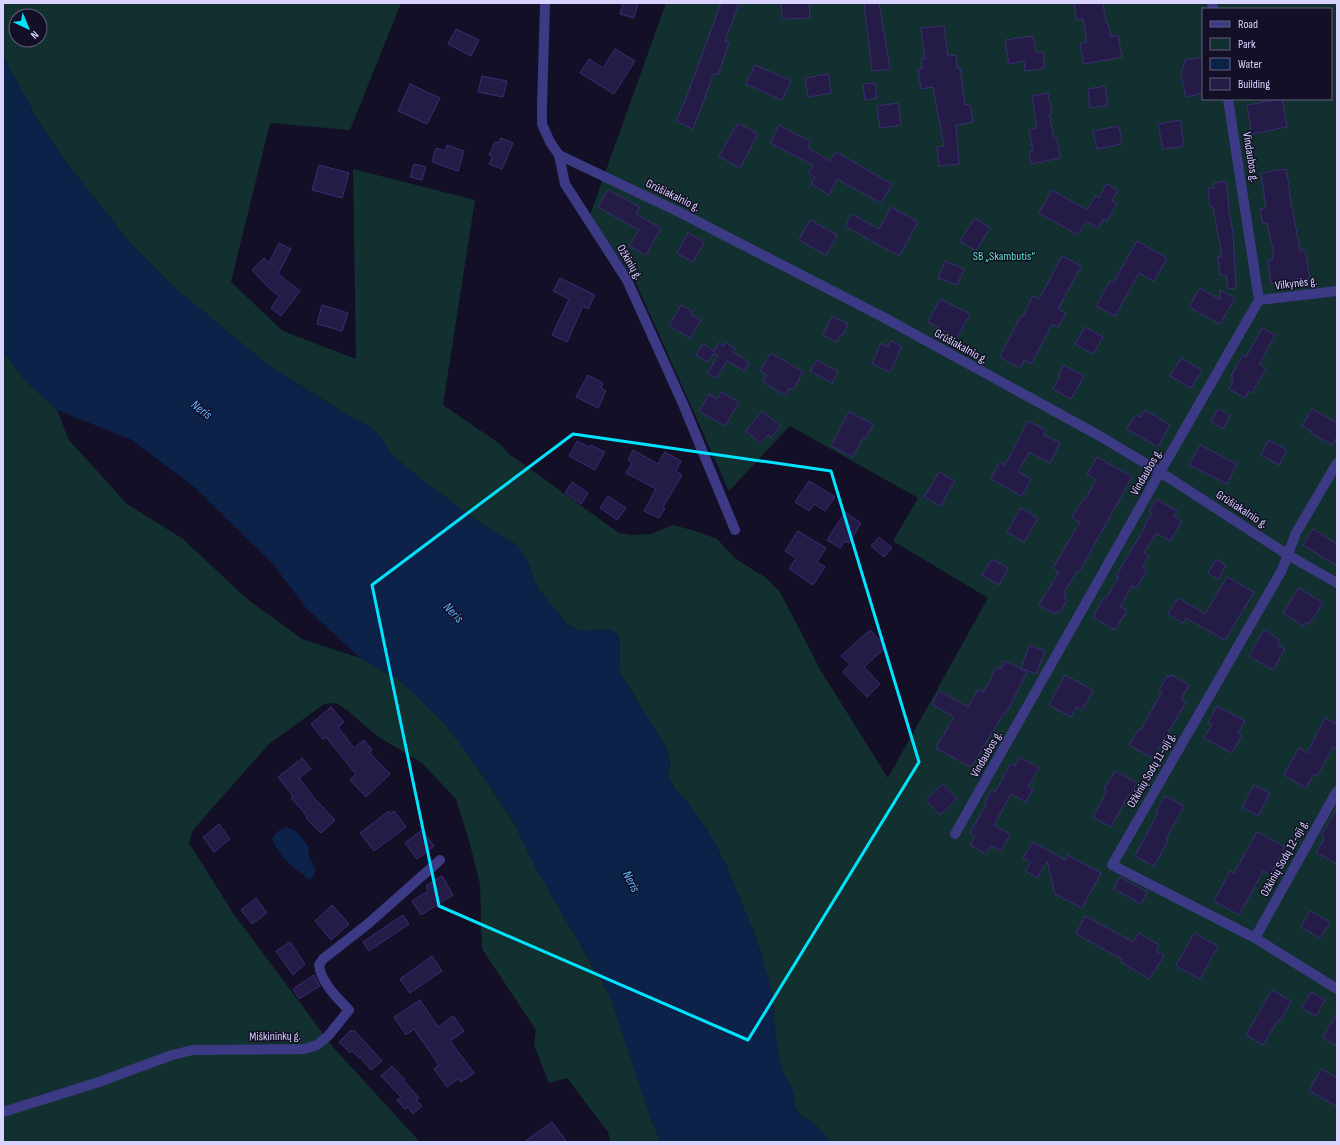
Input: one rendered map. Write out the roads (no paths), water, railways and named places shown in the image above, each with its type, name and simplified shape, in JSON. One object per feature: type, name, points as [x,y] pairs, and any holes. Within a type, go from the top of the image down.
[{"type":"street","name":"Ožkinių g.","points":[[545,3],[542,124],[550,142],[559,156],[565,184],[627,280],[683,404],[735,530]]},
{"type":"street","name":"Vindaubos g.","points":[[955,834],[1259,300],[1228,100]]},
{"type":"street","name":"Grūšiakalnio g.","points":[[559,156],[679,212],[876,314],[1098,435],[1160,472],[1288,555],[1337,583]]},
{"type":"street","name":"Vilkynės g.","points":[[1259,300],[1337,290]]},
{"type":"street","name":"Ožkinių Sodų 11-oji g.","points":[[1337,463],[1296,533],[1282,570],[1112,865],[1255,938],[1337,989]]},
{"type":"street","name":"Ožkinių Sodų 12-oji g.","points":[[1255,938],[1337,791]]},
{"type":"street","name":"Miškininkų g.","points":[[3,1112],[99,1082],[172,1055],[194,1050],[304,1049],[317,1045],[328,1036],[349,1010],[337,998],[320,973],[319,965],[323,959],[369,923],[440,860]]},
{"type":"water","name":"Neris","points":[[3,55],[38,121],[70,167],[129,242],[170,284],[264,362],[347,415],[369,426],[382,438],[390,453],[422,480],[480,523],[517,545],[527,560],[538,589],[568,625],[581,631],[610,630],[617,634],[620,640],[619,671],[668,751],[670,765],[668,775],[675,790],[686,800],[708,831],[726,865],[754,933],[772,989],[775,1030],[781,1068],[794,1093],[795,1106],[800,1115],[822,1131],[830,1142],[661,1142],[651,1119],[609,994],[537,870],[513,821],[484,777],[446,725],[402,682],[360,658],[306,608],[273,564],[193,486],[132,440],[57,410],[25,380],[3,352]]},
{"type":"water","points":[[285,827],[296,831],[309,847],[309,857],[316,871],[312,878],[308,879],[292,866],[275,846],[272,839],[277,832]]},
{"type":"park label","name":"SB „Skambutis“","points":[[1004,256]]}]
